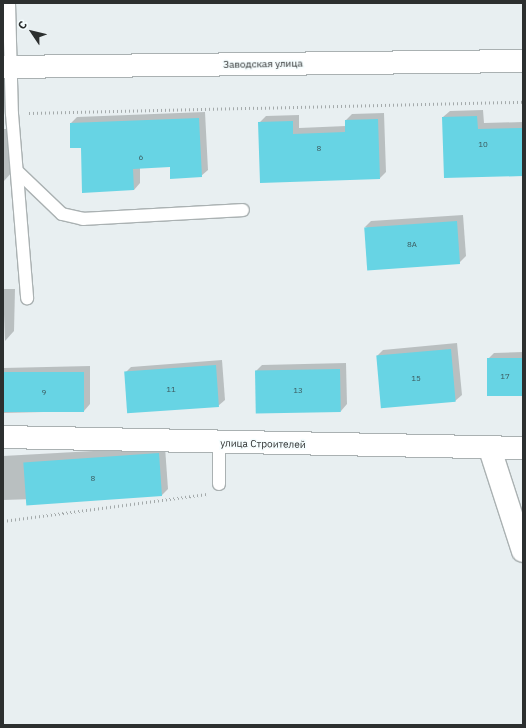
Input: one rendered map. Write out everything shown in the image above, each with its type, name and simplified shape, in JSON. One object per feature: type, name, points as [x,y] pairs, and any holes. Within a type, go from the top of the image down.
[{"type":"street","name":"Заводская улица","points":[[7,67],[523,61]]},
{"type":"street","name":"улица Строителей","points":[[3,438],[490,449],[523,448]]},
{"type":"street","points":[[490,449],[523,551]]},
{"type":"lane","points":[[9,3],[7,67],[27,298]]},
{"type":"lane","points":[[17,171],[62,214],[83,219],[243,210]]},
{"type":"lane","points":[[219,442],[219,484]]},
{"type":"path","points":[[12,114],[523,102]]},
{"type":"path","points":[[3,521],[203,496],[219,484]]},
{"type":"building","points":[[477,116],[478,129],[523,128],[523,176],[444,178],[442,117]]},
{"type":"building","points":[[199,118],[202,177],[170,179],[170,167],[133,169],[134,190],[82,193],[81,148],[70,148],[70,123]]},
{"type":"building","points":[[378,119],[380,179],[260,183],[258,122],[293,121],[293,134],[345,132],[345,120]]},
{"type":"building","points":[[457,221],[460,264],[367,270],[364,227]]},
{"type":"building","points":[[451,349],[456,402],[381,408],[376,356]]},
{"type":"building","points":[[487,358],[523,358],[523,396],[487,396]]},
{"type":"building","points":[[216,365],[219,407],[127,413],[124,371]]},
{"type":"building","points":[[340,369],[341,412],[256,413],[255,370]]},
{"type":"building","points":[[3,372],[84,372],[84,412],[3,412]]},
{"type":"building","points":[[159,453],[162,496],[26,505],[23,462]]}]
